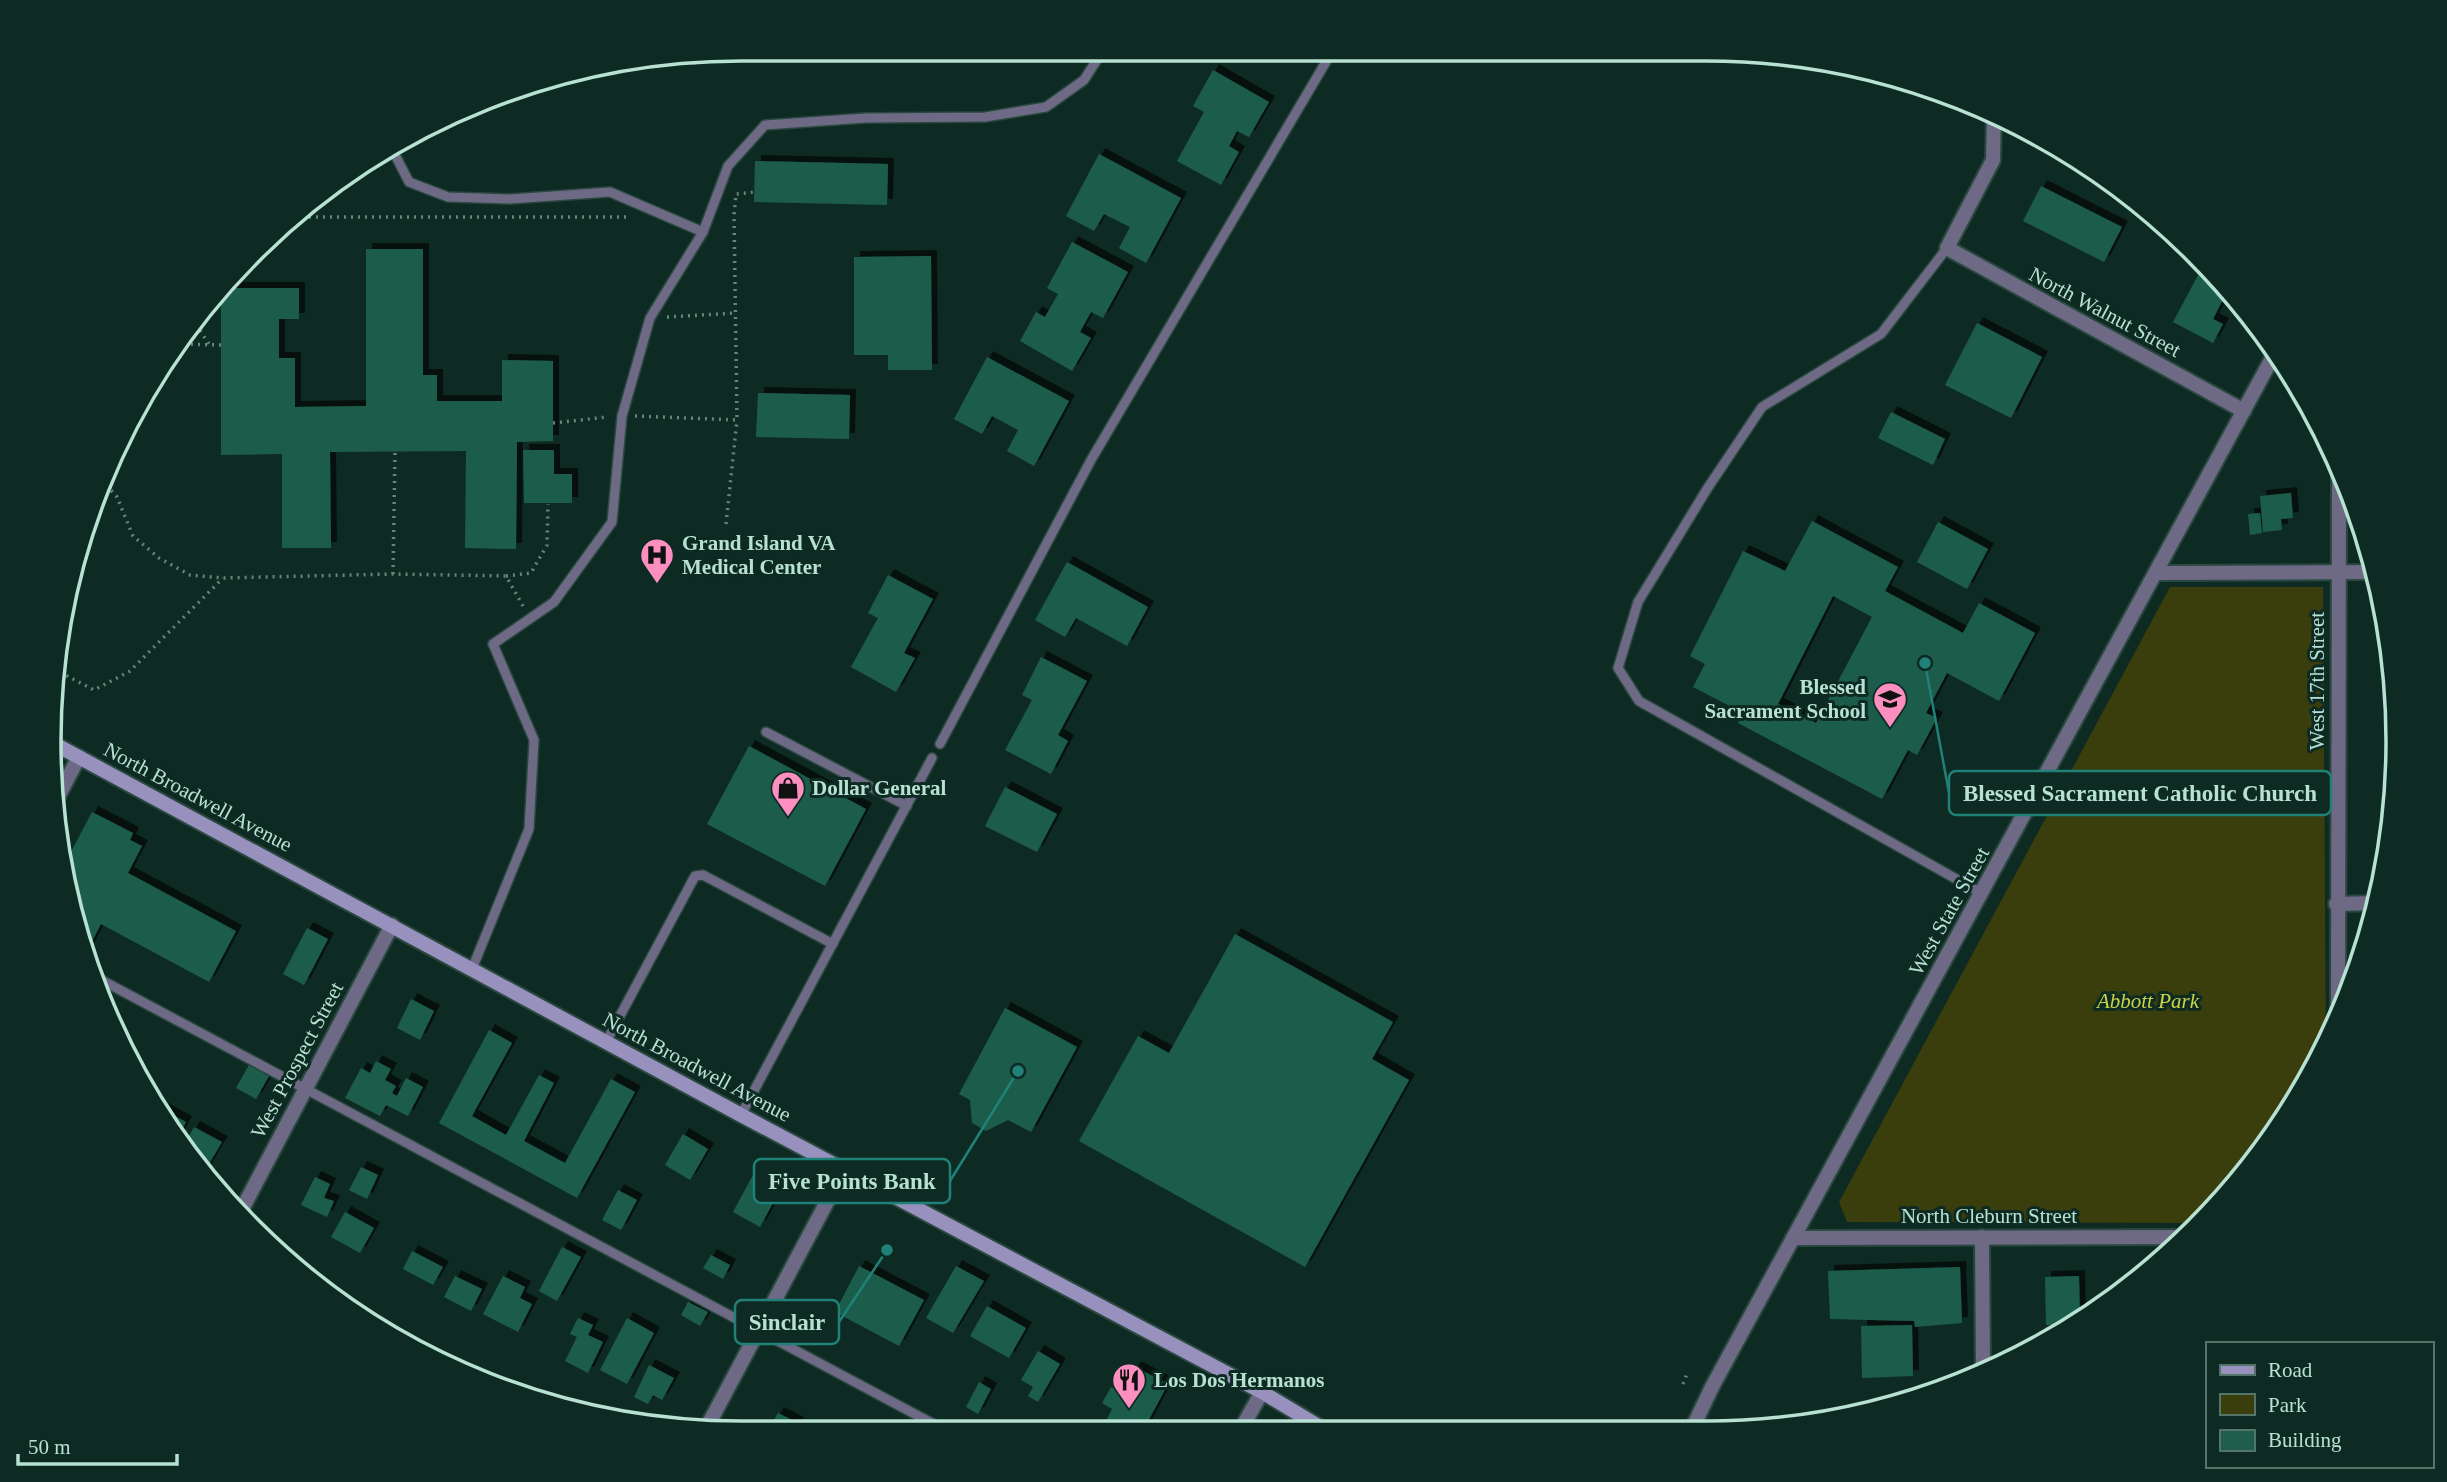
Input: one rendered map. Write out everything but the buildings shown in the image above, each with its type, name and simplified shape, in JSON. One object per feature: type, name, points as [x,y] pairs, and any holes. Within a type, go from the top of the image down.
[{"type":"main road","name":"North Broadwell Avenue","points":[[61,748],[741,1115],[1262,1392],[1310,1421]]},
{"type":"street","points":[[1947,248],[1993,160],[1994,125]]},
{"type":"street","name":"North Walnut Street","points":[[1947,248],[2244,411]]},
{"type":"street","name":"West State Street","points":[[1696,1421],[2270,362]]},
{"type":"street","name":"West 17th Street","points":[[2338,992],[2339,494]]},
{"type":"street","points":[[2156,573],[2365,572]]},
{"type":"street","points":[[63,787],[79,757]]},
{"type":"street","points":[[2336,904],[2366,903]]},
{"type":"street","name":"West Prospect Street","points":[[244,1204],[392,925]]},
{"type":"street","points":[[710,1420],[844,1170]]},
{"type":"street","points":[[1982,1237],[1983,1362]]},
{"type":"street","name":"North Cleburn Street","points":[[1793,1238],[2170,1237]]},
{"type":"street","points":[[1246,1421],[1262,1392]]},
{"type":"lane","points":[[472,969],[529,829],[534,740],[493,644],[554,603],[612,522],[622,416],[650,318],[703,232],[728,166],[765,125],[865,118],[985,117],[1046,107],[1084,80],[1096,61]]},
{"type":"lane","points":[[940,744],[1091,460],[1326,61]]},
{"type":"lane","points":[[395,156],[409,181],[448,197],[510,199],[610,192],[703,232]]},
{"type":"lane","points":[[1947,248],[1881,334],[1762,407],[1637,602],[1618,668],[1639,701],[1983,894]]},
{"type":"lane","points":[[766,732],[907,806]]},
{"type":"lane","points":[[741,1115],[932,758]]},
{"type":"lane","points":[[606,1042],[695,876],[703,875],[833,944]]},
{"type":"lane","points":[[106,982],[928,1421]]},
{"type":"path","points":[[726,524],[737,421],[736,194],[754,192]]},
{"type":"path","points":[[310,216],[630,217]]},
{"type":"path","points":[[650,318],[737,312]]},
{"type":"path","points":[[200,330],[209,344]]},
{"type":"path","points":[[190,344],[221,345]]},
{"type":"path","points":[[553,423],[622,416],[737,421]]},
{"type":"path","points":[[393,574],[395,451]]},
{"type":"path","points":[[110,489],[117,497],[133,536],[159,558],[190,575],[223,578],[393,574],[506,576],[531,573],[547,545],[548,503]]},
{"type":"path","points":[[506,576],[530,619]]},
{"type":"path","points":[[65,675],[94,690],[130,671],[223,578]]},
{"type":"path","points":[[1683,1384],[1688,1371]]},
{"type":"green space","name":"Abbott Park","points":[[2170,587],[2323,587],[2326,1020],[2295,1081],[2245,1155],[2186,1223],[1847,1222],[1839,1202]]},
{"type":"place","name":"Grand Island VA Medical Center","points":[[657,585]]},
{"type":"place","name":"Blessed Sacrament Catholic Church","points":[[1925,663]]},
{"type":"place","name":"Blessed Sacrament School","points":[[1890,729]]},
{"type":"place","name":"Dollar General","points":[[788,818]]},
{"type":"place","name":"Five Points Bank","points":[[1018,1071]]},
{"type":"place","name":"Sinclair","points":[[887,1250]]},
{"type":"place","name":"Los Dos Hermanos","points":[[1129,1410]]}]
